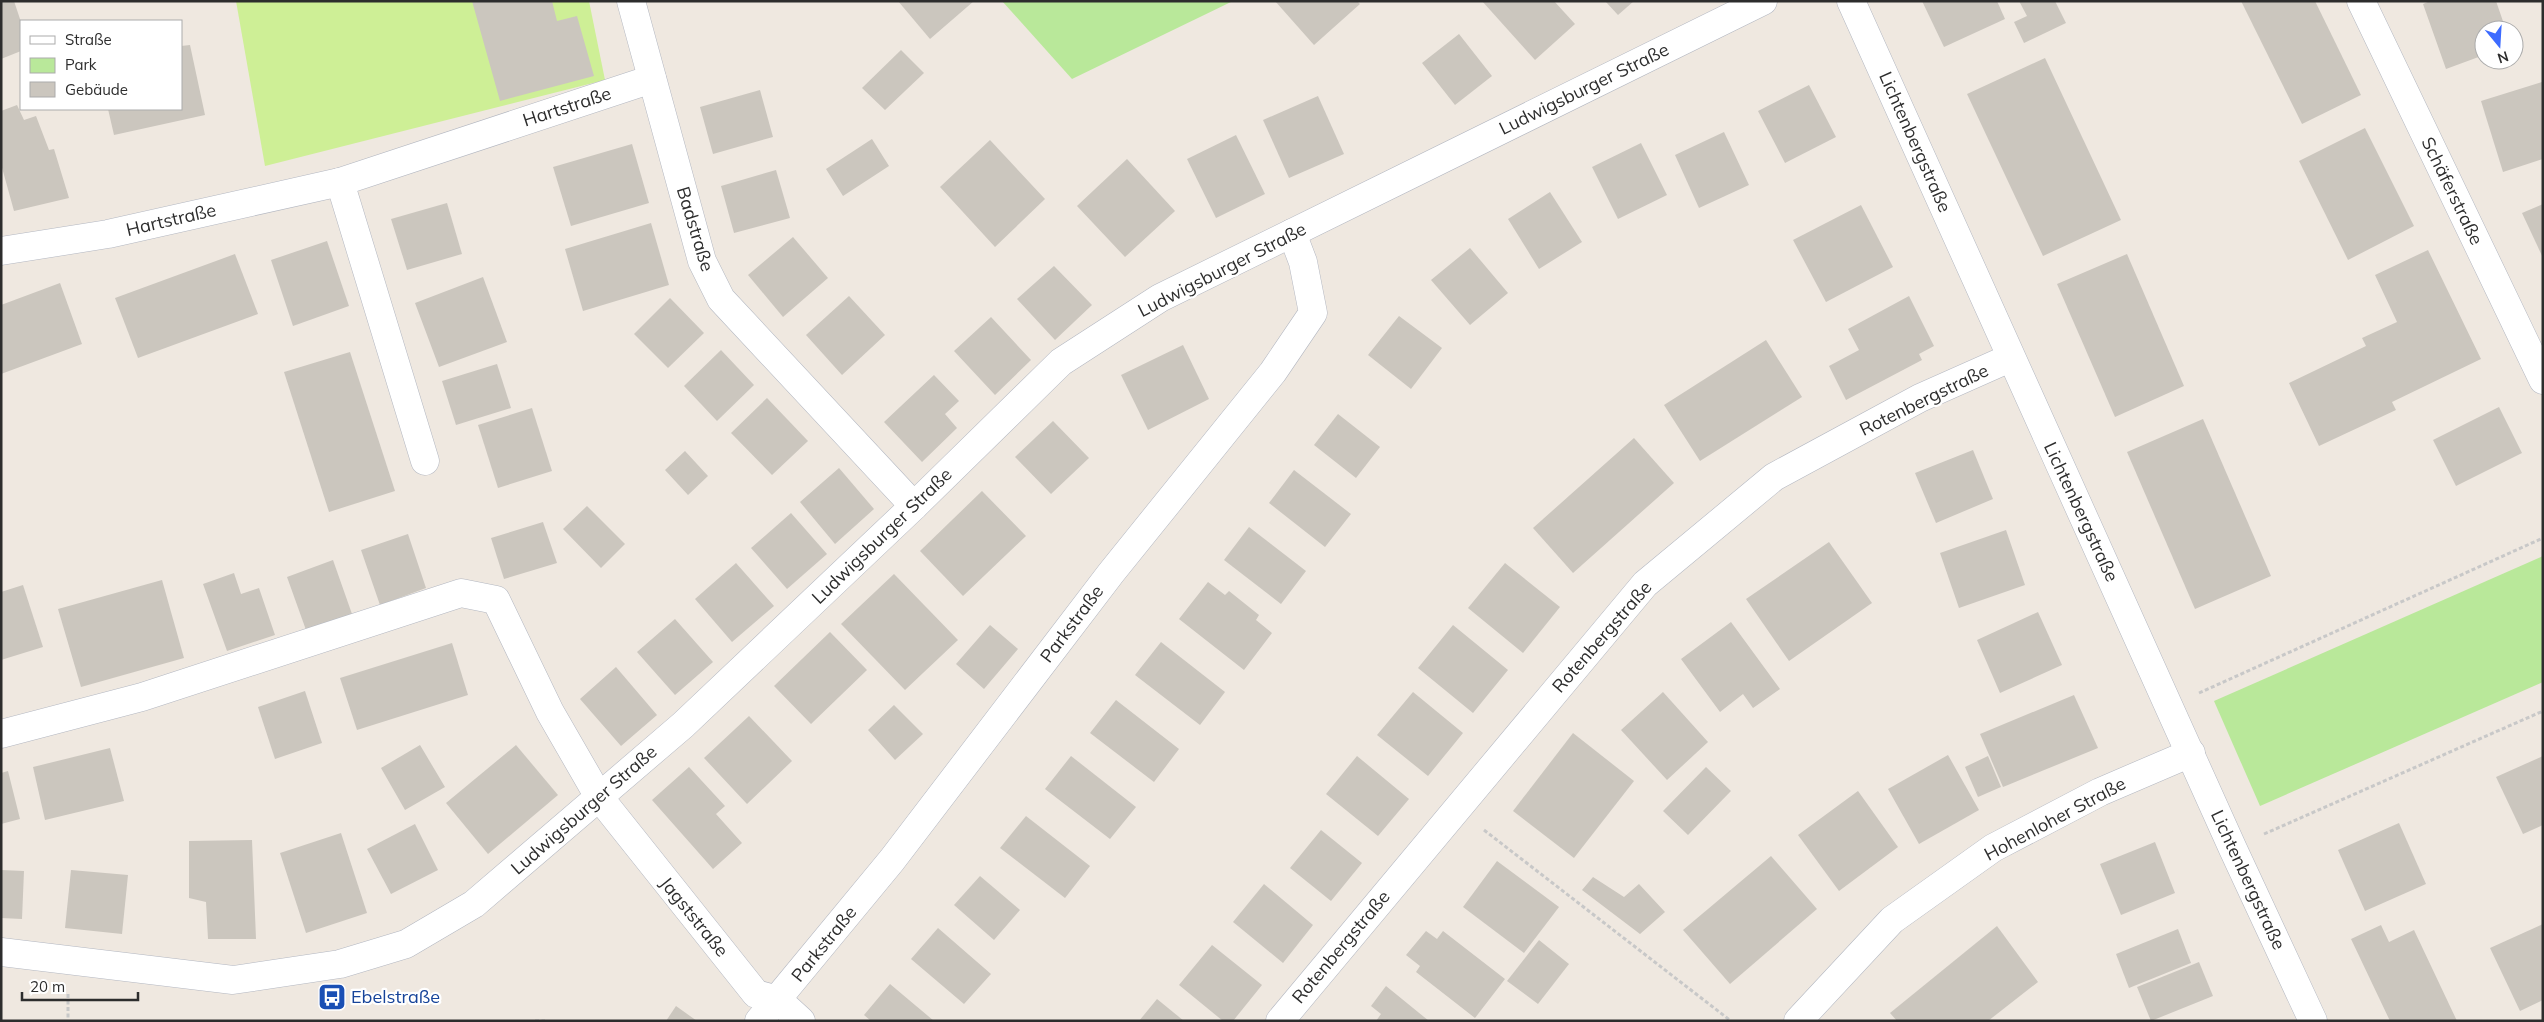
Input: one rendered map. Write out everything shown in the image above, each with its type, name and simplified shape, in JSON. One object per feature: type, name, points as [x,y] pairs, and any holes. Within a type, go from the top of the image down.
[{"type":"street","name":"Badstraße","points":[[631,1],[702,261],[721,299],[914,506]]},
{"type":"street","name":"Ludwigsburger Straße","points":[[1,952],[233,980],[340,964],[406,944],[474,904],[683,725],[914,506],[1061,362],[1160,298],[1763,1]]},
{"type":"street","name":"Lichtenbergstraße","points":[[1851,1],[2010,358],[2313,1021]]},
{"type":"street","name":"Schäferstraße","points":[[2360,1],[2543,380]]},
{"type":"street","name":"Hartstraße","points":[[1,251],[108,234],[340,182],[652,79]]},
{"type":"street","points":[[340,182],[425,461]]},
{"type":"street","name":"Parkstraße","points":[[760,1021],[892,860],[1111,574],[1273,372],[1314,313],[1304,262],[1292,233]]},
{"type":"street","name":"Rotenbergstraße","points":[[1280,1021],[1645,584],[1774,477],[1920,398],[2010,358]]},
{"type":"street","points":[[1,734],[142,697],[461,593],[496,600],[550,712],[599,797]]},
{"type":"street","name":"Hohenloher Straße","points":[[1810,1016],[1892,920],[1993,848],[2100,792],[2191,753]]},
{"type":"street","name":"Jagststraße","points":[[599,797],[756,994],[778,1000],[801,1021]]},
{"type":"path","points":[[2170,706],[2543,538]]},
{"type":"path","points":[[2233,849],[2543,711]]},
{"type":"path","points":[[1457,809],[1730,1021]]},
{"type":"path","points":[[535,1021],[545,1021]]},
{"type":"green space","points":[[236,1],[589,1],[605,80],[265,166]]},
{"type":"green space","points":[[1002,1],[1233,1],[1072,79]]},
{"type":"green space","points":[[2543,556],[2543,682],[2260,806],[2214,701]]},
{"type":"building","points":[[1,1],[14,1],[20,20],[20,51],[1,59]]},
{"type":"building","points":[[472,1],[552,1],[557,21],[577,16],[594,76],[500,101]]},
{"type":"building","points":[[898,1],[974,1],[930,39]]},
{"type":"building","points":[[1275,1],[1357,1],[1360,4],[1314,45]]},
{"type":"building","points":[[1482,1],[1554,1],[1575,24],[1535,60]]},
{"type":"building","points":[[1605,1],[1634,1],[1618,15]]},
{"type":"building","points":[[1922,1],[1997,1],[2005,19],[1944,47]]},
{"type":"building","points":[[2019,1],[2055,1],[2066,23],[2024,43],[2014,22],[2027,16]]},
{"type":"building","points":[[2241,1],[2315,1],[2361,95],[2302,124]]},
{"type":"building","points":[[2430,1],[2496,1],[2503,20],[2474,20],[2474,59],[2446,69],[2423,4]]},
{"type":"building","points":[[1459,34],[1492,76],[1455,105],[1422,63]]},
{"type":"building","points":[[190,45],[205,115],[114,135],[108,110],[182,110],[182,46]]},
{"type":"building","points":[[901,50],[924,73],[885,110],[862,88]]},
{"type":"building","points":[[2045,58],[2121,220],[2043,256],[1967,94]]},
{"type":"building","points":[[2542,82],[2543,159],[2503,172],[2481,101]]},
{"type":"building","points":[[1809,85],[1836,137],[1785,163],[1758,111]]},
{"type":"building","points":[[760,90],[773,137],[713,154],[700,107]]},
{"type":"building","points":[[1318,96],[1344,154],[1289,178],[1263,120]]},
{"type":"building","points":[[17,105],[24,120],[36,116],[49,150],[54,149],[69,198],[14,211],[1,164],[1,111]]},
{"type":"building","points":[[2365,128],[2414,226],[2348,260],[2299,161]]},
{"type":"building","points":[[1724,132],[1749,185],[1699,208],[1675,155]]},
{"type":"building","points":[[1236,135],[1265,194],[1216,218],[1187,159]]},
{"type":"building","points":[[872,139],[889,166],[843,196],[826,169]]},
{"type":"building","points":[[990,140],[1045,199],[995,247],[940,187]]},
{"type":"building","points":[[1641,143],[1667,195],[1618,219],[1592,167]]},
{"type":"building","points":[[632,144],[649,203],[571,226],[553,167]]},
{"type":"building","points":[[1127,159],[1175,211],[1125,257],[1077,206]]},
{"type":"building","points":[[776,170],[790,218],[734,233],[721,186]]},
{"type":"building","points":[[1550,192],[1582,242],[1539,269],[1508,219]]},
{"type":"building","points":[[447,203],[462,254],[407,270],[391,219]]},
{"type":"building","points":[[2543,204],[2543,258],[2522,213]]},
{"type":"building","points":[[1861,205],[1893,267],[1826,302],[1793,240]]},
{"type":"building","points":[[651,223],[669,285],[583,311],[565,249]]},
{"type":"building","points":[[793,237],[828,278],[783,317],[748,275]]},
{"type":"building","points":[[327,241],[349,306],[293,326],[271,260]]},
{"type":"building","points":[[1470,248],[1508,293],[1470,325],[1431,280]]},
{"type":"building","points":[[2428,250],[2481,359],[2392,402],[2396,410],[2319,446],[2289,383],[2366,346],[2362,338],[2397,322],[2375,275]]},
{"type":"building","points":[[235,254],[258,314],[138,358],[115,298]]},
{"type":"building","points":[[2127,254],[2184,386],[2115,417],[2057,284]]},
{"type":"building","points":[[1054,266],[1092,305],[1055,340],[1017,299]]},
{"type":"building","points":[[483,277],[507,342],[439,367],[415,303]]},
{"type":"building","points":[[60,283],[82,344],[1,374],[1,305]]},
{"type":"building","points":[[849,296],[885,335],[842,375],[806,335]]},
{"type":"building","points":[[1909,296],[1934,346],[1919,354],[1922,360],[1846,400],[1829,366],[1859,350],[1848,329]]},
{"type":"building","points":[[670,298],[704,333],[668,368],[634,334]]},
{"type":"building","points":[[1399,316],[1442,348],[1411,389],[1368,355]]},
{"type":"building","points":[[991,317],[1031,360],[995,395],[954,351]]},
{"type":"building","points":[[1766,340],[1802,397],[1700,461],[1664,405]]},
{"type":"building","points":[[1183,345],[1209,399],[1148,430],[1121,375]]},
{"type":"building","points":[[721,350],[754,385],[717,421],[684,386]]},
{"type":"building","points":[[350,352],[395,491],[329,512],[284,372]]},
{"type":"building","points":[[497,364],[511,408],[456,425],[442,381]]},
{"type":"building","points":[[934,375],[959,401],[945,414],[957,428],[922,462],[884,422]]},
{"type":"building","points":[[767,398],[808,441],[772,475],[731,433]]},
{"type":"building","points":[[2499,407],[2522,453],[2456,486],[2433,440]]},
{"type":"building","points":[[532,408],[552,471],[498,488],[478,425]]},
{"type":"building","points":[[1338,414],[1380,447],[1356,478],[1314,445]]},
{"type":"building","points":[[2203,419],[2271,576],[2195,609],[2127,452]]},
{"type":"building","points":[[1053,421],[1089,458],[1051,494],[1015,457]]},
{"type":"building","points":[[1634,438],[1674,483],[1573,573],[1533,528]]},
{"type":"building","points":[[1973,450],[1993,499],[1936,523],[1915,473]]},
{"type":"building","points":[[685,451],[708,476],[688,495],[665,470]]},
{"type":"building","points":[[839,468],[874,509],[835,544],[800,502]]},
{"type":"building","points":[[1294,470],[1351,514],[1325,547],[1269,503]]},
{"type":"building","points":[[982,491],[1026,536],[963,596],[920,551]]},
{"type":"building","points":[[587,506],[625,544],[601,568],[563,529]]},
{"type":"building","points":[[791,513],[827,554],[787,589],[751,548]]},
{"type":"building","points":[[543,522],[557,563],[504,579],[491,538]]},
{"type":"building","points":[[1249,527],[1306,571],[1281,604],[1224,560]]},
{"type":"building","points":[[2006,530],[2025,585],[1959,608],[1940,553]]},
{"type":"building","points":[[408,534],[426,588],[380,605],[361,550]]},
{"type":"building","points":[[1829,542],[1872,603],[1789,661],[1746,599]]},
{"type":"building","points":[[333,560],[352,614],[306,630],[287,577]]},
{"type":"building","points":[[736,563],[774,606],[732,642],[695,599]]},
{"type":"building","points":[[1505,563],[1560,607],[1523,653],[1468,608]]},
{"type":"building","points":[[234,573],[241,594],[259,588],[275,635],[227,651],[203,584]]},
{"type":"building","points":[[894,574],[958,640],[905,690],[841,624]]},
{"type":"building","points":[[162,580],[184,658],[81,687],[58,609]]},
{"type":"building","points":[[1208,582],[1225,595],[1229,591],[1259,615],[1256,620],[1272,633],[1244,670],[1179,619]]},
{"type":"building","points":[[23,585],[43,647],[1,660],[1,592]]},
{"type":"building","points":[[2038,612],[2062,665],[2000,693],[1977,640]]},
{"type":"building","points":[[675,619],[713,662],[675,695],[637,652]]},
{"type":"building","points":[[1731,622],[1780,689],[1753,708],[1743,694],[1720,712],[1681,659]]},
{"type":"building","points":[[990,625],[1018,649],[984,689],[956,664]]},
{"type":"building","points":[[1453,625],[1508,670],[1473,713],[1418,668]]},
{"type":"building","points":[[830,632],[867,670],[811,724],[774,686]]},
{"type":"building","points":[[1161,642],[1225,692],[1200,725],[1135,675]]},
{"type":"building","points":[[452,643],[468,695],[357,730],[340,678]]},
{"type":"building","points":[[616,667],[657,715],[621,746],[580,699]]},
{"type":"building","points":[[305,691],[322,743],[275,759],[258,707]]},
{"type":"building","points":[[1413,692],[1463,733],[1428,776],[1377,735]]},
{"type":"building","points":[[1663,692],[1708,742],[1667,780],[1621,730]]},
{"type":"building","points":[[2074,695],[2098,748],[2003,787],[1980,734]]},
{"type":"building","points":[[1116,700],[1179,749],[1154,782],[1090,733]]},
{"type":"building","points":[[894,705],[923,734],[895,760],[868,730]]},
{"type":"building","points":[[749,716],[792,761],[747,804],[704,758]]},
{"type":"building","points":[[1573,733],[1634,781],[1574,858],[1513,811]]},
{"type":"building","points":[[420,745],[445,787],[405,810],[381,768]]},
{"type":"building","points":[[516,745],[558,795],[488,854],[446,803]]},
{"type":"building","points":[[110,748],[124,801],[45,820],[33,767]]},
{"type":"building","points":[[1948,755],[1979,810],[1919,844],[1888,789]]},
{"type":"building","points":[[1071,756],[1136,807],[1110,839],[1045,789]]},
{"type":"building","points":[[1357,756],[1409,799],[1378,836],[1326,794]]},
{"type":"building","points":[[1988,756],[2001,787],[1978,797],[1965,767]]},
{"type":"building","points":[[2543,756],[2543,825],[2523,834],[2496,777]]},
{"type":"building","points":[[689,767],[725,806],[716,814],[742,843],[713,869],[652,800]]},
{"type":"building","points":[[1706,767],[1731,791],[1688,835],[1663,811]]},
{"type":"building","points":[[8,771],[20,819],[1,824],[1,773]]},
{"type":"building","points":[[1858,791],[1898,847],[1839,891],[1798,835]]},
{"type":"building","points":[[1026,816],[1090,866],[1065,898],[1000,848]]},
{"type":"building","points":[[2399,823],[2426,884],[2365,911],[2338,850]]},
{"type":"building","points":[[415,824],[438,870],[391,894],[367,849]]},
{"type":"building","points":[[1321,830],[1362,863],[1331,901],[1290,868]]},
{"type":"building","points":[[341,833],[367,913],[306,933],[280,853]]},
{"type":"building","points":[[252,840],[256,939],[208,939],[206,902],[189,898],[189,841]]},
{"type":"building","points":[[2155,842],[2175,893],[2121,915],[2100,864]]},
{"type":"building","points":[[1771,856],[1817,909],[1730,984],[1683,930]]},
{"type":"building","points":[[1497,861],[1559,907],[1524,953],[1463,907]]},
{"type":"building","points":[[1,870],[24,871],[22,919],[1,918]]},
{"type":"building","points":[[71,870],[128,875],[122,934],[65,928]]},
{"type":"building","points":[[980,876],[1020,910],[994,940],[954,905]]},
{"type":"building","points":[[1593,877],[1624,897],[1639,884],[1665,912],[1640,934],[1582,890]]},
{"type":"building","points":[[1264,884],[1313,925],[1283,963],[1233,922]]},
{"type":"building","points":[[2543,924],[2543,1000],[2520,1011],[2490,948]]},
{"type":"building","points":[[2381,925],[2389,942],[2414,930],[2457,1021],[2390,1021],[2351,939]]},
{"type":"building","points":[[1997,926],[2038,982],[1988,1021],[1897,1021],[1890,1013]]},
{"type":"building","points":[[938,928],[991,974],[964,1004],[911,959]]},
{"type":"building","points":[[2178,929],[2191,963],[2129,988],[2116,954]]},
{"type":"building","points":[[1426,931],[1437,939],[1443,931],[1505,979],[1475,1018],[1416,972],[1420,966],[1406,955]]},
{"type":"building","points":[[1539,940],[1569,964],[1538,1004],[1507,981]]},
{"type":"building","points":[[1212,945],[1262,985],[1233,1021],[1223,1021],[1179,985]]},
{"type":"building","points":[[2199,962],[2213,996],[2151,1021],[2137,987]]},
{"type":"building","points":[[890,984],[934,1021],[871,1021],[864,1015]]},
{"type":"building","points":[[1386,986],[1429,1021],[1376,1021],[1381,1014],[1371,1006]]},
{"type":"building","points":[[1157,999],[1184,1021],[1139,1021]]},
{"type":"building","points":[[676,1006],[697,1021],[666,1021]]},
{"type":"place","name":"Ebelstraße","points":[[332,997]]}]
